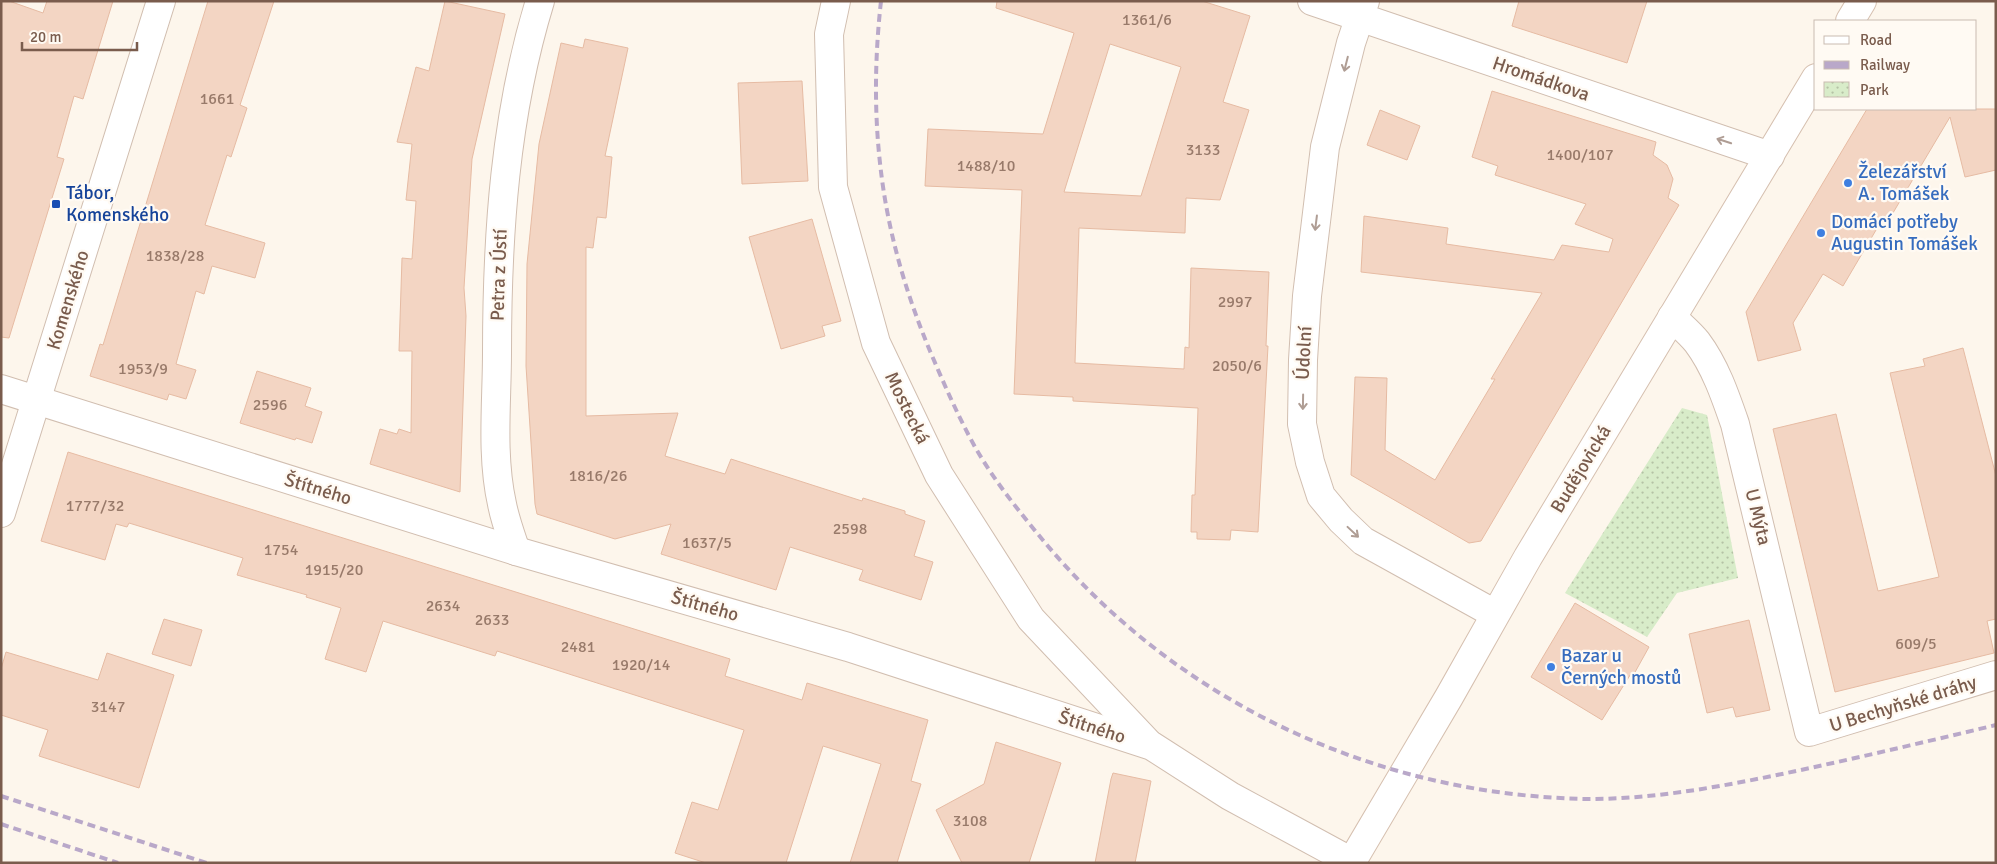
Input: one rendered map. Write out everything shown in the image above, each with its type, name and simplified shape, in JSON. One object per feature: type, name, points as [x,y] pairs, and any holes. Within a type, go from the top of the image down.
[{"type":"street","name":"Komenského","points":[[1,513],[161,1]]},
{"type":"street","name":"Petra z Ústí","points":[[516,551],[502,504],[496,458],[500,218],[512,123],[531,33],[540,1]]},
{"type":"street","name":"Mostecká","points":[[836,1],[829,34],[833,187],[876,343],[940,475],[1031,619],[1152,746]]},
{"type":"street","name":"Hromádkova","points":[[1312,1],[1362,9],[1464,52],[1770,156]]},
{"type":"street","points":[[1851,20],[1862,1]]},
{"type":"street","name":"Údolní","points":[[1362,9],[1325,147],[1308,296],[1303,360],[1302,424],[1310,462],[1321,496],[1362,541],[1495,614]]},
{"type":"street","name":"Budějovická","points":[[1352,862],[1449,697],[1495,614],[1814,81]]},
{"type":"street","name":"U Mýta","points":[[1672,317],[1696,342],[1707,358],[1723,389],[1735,424],[1809,732]]},
{"type":"street","name":"Štítného","points":[[1,389],[516,551],[848,647],[1152,746],[1230,796],[1352,862]]},
{"type":"street","name":"U Bechyňské dráhy","points":[[1809,732],[1996,675]]},
{"type":"green space","points":[[1682,408],[1707,415],[1738,578],[1677,593],[1647,637],[1565,593]]},
{"type":"building","points":[[1,1],[9,1],[43,13],[47,1],[113,1],[83,99],[74,96],[57,157],[64,159],[9,338],[1,337]]},
{"type":"building","points":[[208,1],[274,1],[240,105],[247,108],[231,157],[227,155],[205,225],[265,243],[255,278],[212,266],[204,294],[196,291],[176,364],[196,370],[186,399],[169,394],[167,400],[90,376],[100,344],[103,345]]},
{"type":"building","points":[[445,1],[505,14],[472,159],[464,288],[466,316],[460,492],[370,464],[380,429],[397,434],[399,429],[411,433],[412,351],[399,351],[402,258],[412,259],[416,201],[406,200],[412,144],[397,142],[416,67],[429,71]]},
{"type":"building","points":[[997,1],[1202,1],[1250,16],[1223,102],[1249,110],[1220,200],[1186,198],[1185,233],[1079,228],[1075,363],[1184,369],[1185,347],[1189,348],[1191,268],[1269,272],[1266,346],[1268,346],[1258,532],[1231,530],[1230,540],[1197,539],[1197,532],[1191,532],[1192,495],[1195,495],[1198,408],[1073,401],[1073,397],[1014,394],[1022,190],[925,186],[928,129],[1043,134],[1074,33],[996,8]],"holes":[[[1110,44],[1181,67],[1141,196],[1064,192]]]},
{"type":"building","points":[[1519,1],[1647,1],[1627,63],[1512,26]]},
{"type":"building","points":[[585,39],[628,48],[605,156],[612,157],[606,218],[597,217],[593,248],[586,247],[586,416],[678,413],[665,456],[725,474],[731,459],[862,501],[863,498],[905,511],[905,514],[925,521],[914,556],[933,562],[921,600],[859,580],[863,570],[790,547],[776,590],[661,554],[671,524],[615,539],[537,514],[526,366],[527,264],[539,144],[561,43],[583,48]]},
{"type":"building","points":[[802,81],[808,181],[742,184],[738,83]]},
{"type":"building","points":[[1492,91],[1656,142],[1653,155],[1667,165],[1673,179],[1668,198],[1679,205],[1481,541],[1469,543],[1351,475],[1355,377],[1387,378],[1385,450],[1435,480],[1495,379],[1491,379],[1542,293],[1361,272],[1364,216],[1448,228],[1446,244],[1554,260],[1562,245],[1609,252],[1613,239],[1575,224],[1586,204],[1495,175],[1498,166],[1472,157]]},
{"type":"building","points":[[1996,109],[1996,170],[1965,177],[1950,117],[1884,228],[1879,225],[1843,286],[1823,274],[1793,323],[1801,350],[1758,361],[1746,312],[1866,110]]},
{"type":"building","points":[[1380,110],[1420,126],[1407,160],[1367,145]]},
{"type":"building","points":[[812,219],[841,321],[822,326],[825,336],[781,349],[749,237]]},
{"type":"building","points":[[1963,348],[1996,476],[1996,619],[1987,621],[1994,653],[1835,692],[1773,429],[1836,414],[1878,591],[1939,577],[1890,373],[1925,366],[1923,359]]},
{"type":"building","points":[[257,371],[311,388],[305,406],[322,412],[312,443],[296,438],[295,440],[240,423]]},
{"type":"building","points":[[68,452],[730,659],[725,676],[802,700],[807,683],[928,720],[911,781],[921,784],[897,863],[850,863],[881,764],[823,746],[786,863],[706,863],[675,853],[692,802],[718,810],[744,730],[497,651],[495,656],[383,621],[366,672],[325,659],[341,608],[306,597],[307,595],[237,575],[243,558],[129,523],[127,527],[116,524],[105,560],[41,541]]},
{"type":"building","points":[[1575,603],[1649,647],[1634,674],[1632,672],[1602,720],[1531,677]]},
{"type":"building","points":[[164,619],[202,630],[191,666],[152,654]]},
{"type":"building","points":[[1749,620],[1770,710],[1736,717],[1733,707],[1707,713],[1689,634]]},
{"type":"building","points":[[6,652],[98,680],[107,653],[174,675],[139,788],[39,756],[48,730],[1,715],[1,669]]},
{"type":"building","points":[[996,742],[1061,763],[1029,863],[962,863],[936,810],[984,784]]},
{"type":"building","points":[[1113,773],[1151,781],[1135,863],[1095,863]]},
{"type":"railway","points":[[881,1],[876,62],[876,102],[878,143],[887,212],[898,259],[913,306],[930,351],[963,424],[983,460],[1018,510],[1047,545],[1100,602],[1159,652],[1223,695],[1290,731],[1361,760],[1435,781],[1511,794],[1589,799],[1662,795],[1734,783],[1782,774],[1996,725]]},
{"type":"railway","points":[[1,796],[207,863]]},
{"type":"railway","points":[[1,824],[118,863]]},
{"type":"place","name":"Železářství A. Tomášek","points":[[1848,183]]},
{"type":"place","name":"Tábor, Komenského","points":[[56,204]]},
{"type":"place","name":"Domácí potřeby Augustin Tomášek","points":[[1821,233]]},
{"type":"place","name":"Bazar u Černých mostů","points":[[1551,667]]}]
